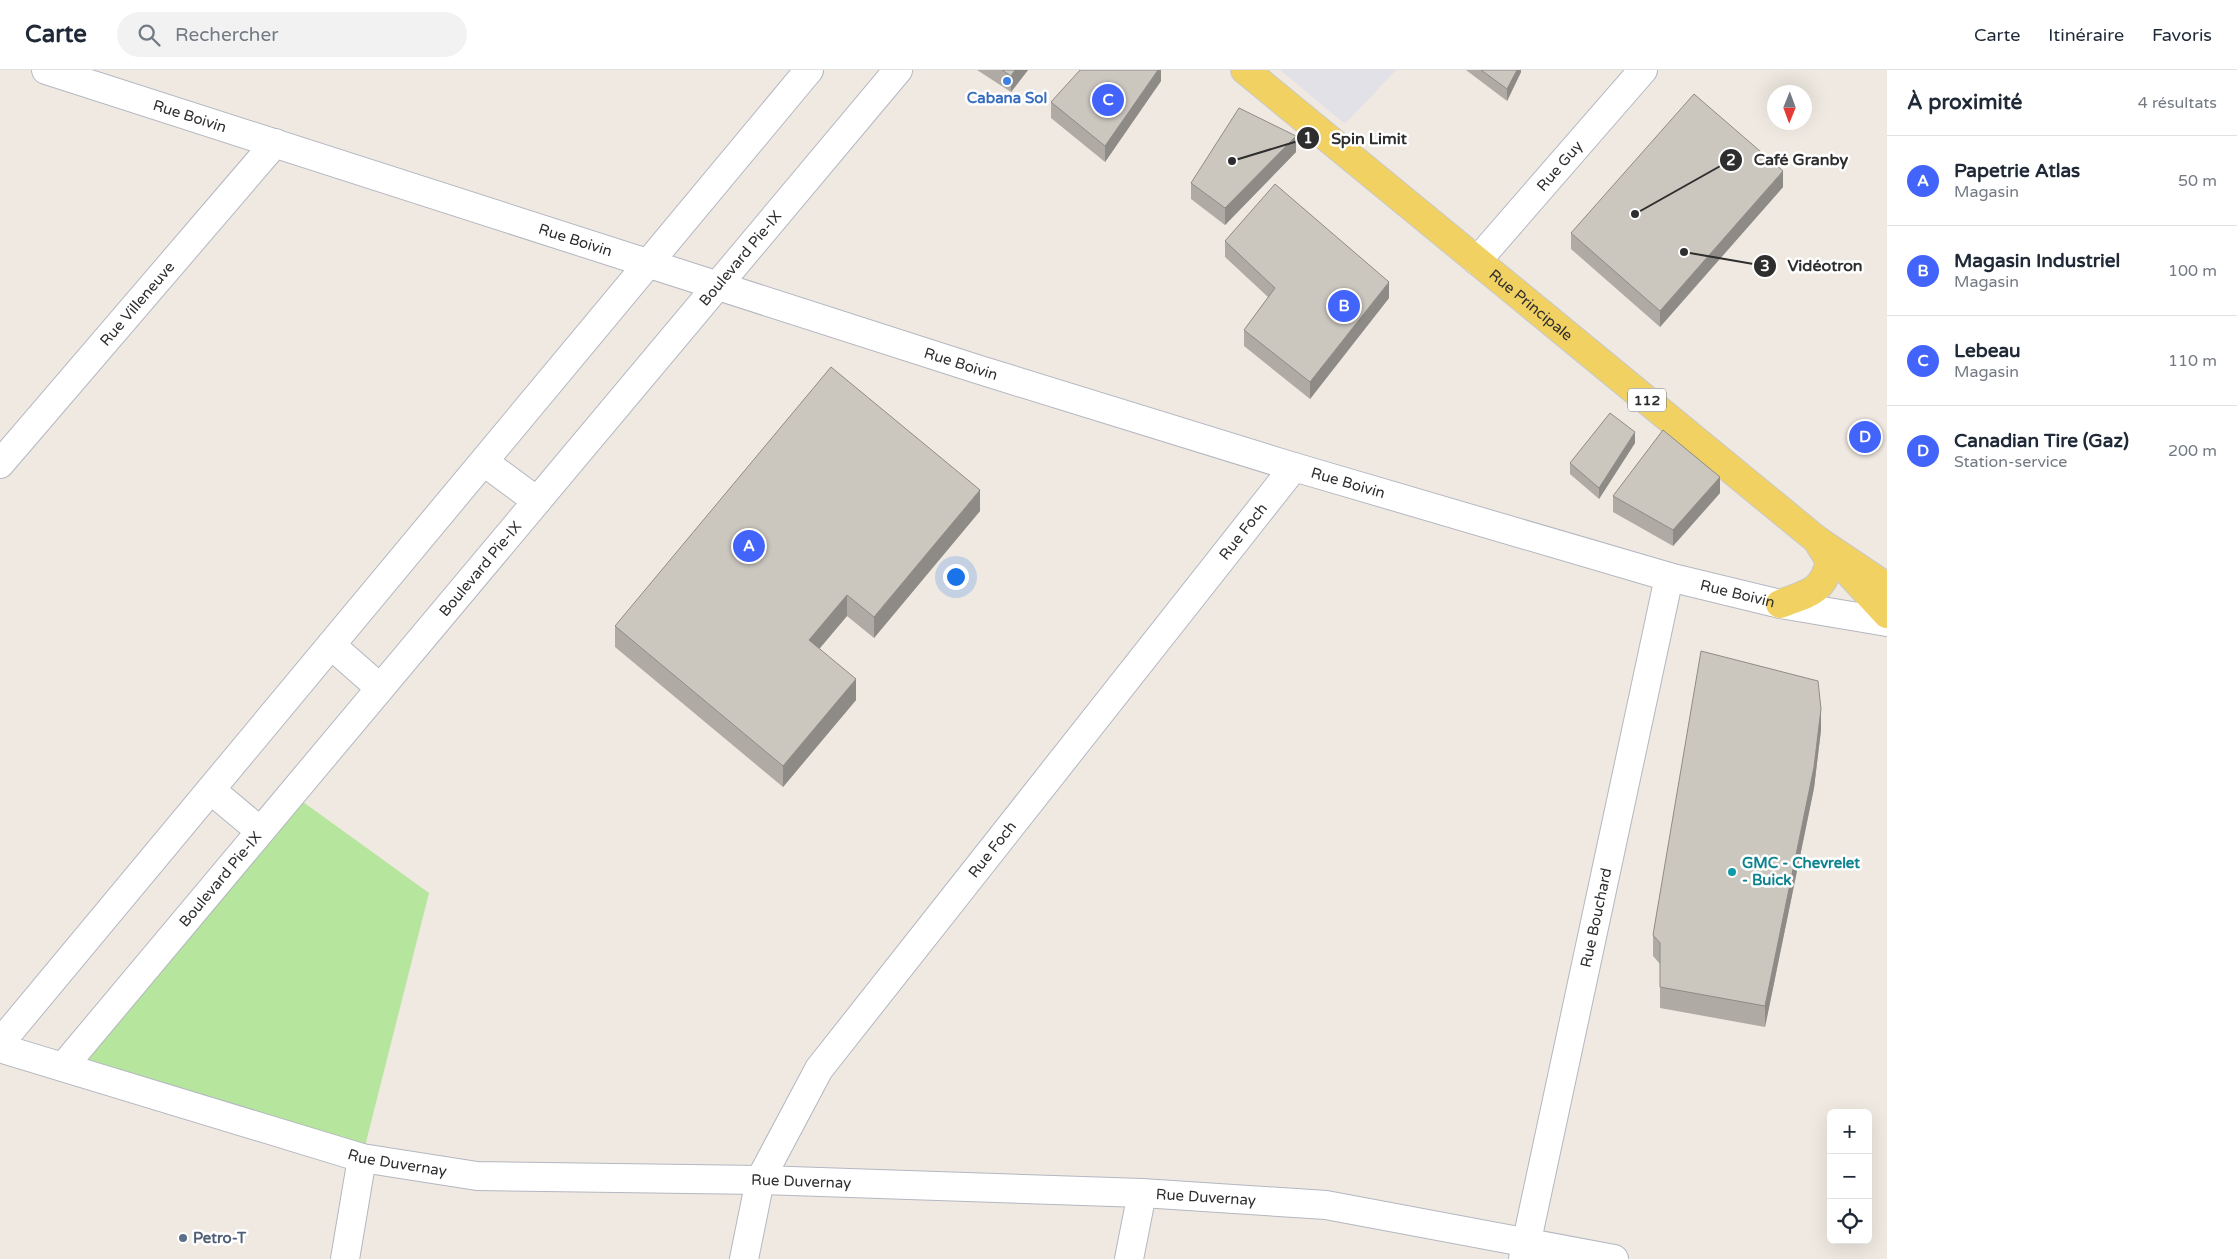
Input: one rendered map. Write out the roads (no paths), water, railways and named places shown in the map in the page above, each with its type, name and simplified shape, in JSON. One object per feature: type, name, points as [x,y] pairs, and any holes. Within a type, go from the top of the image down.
[{"type":"main road","name":"Rue Principale","points":[[1245,70],[1817,540],[1887,587]]},
{"type":"main road","name":"Rue Principale","points":[[1817,540],[1887,614]]},
{"type":"main road","points":[[1780,604],[1815,590],[1826,577],[1830,560],[1817,540]]},
{"type":"street","name":"Rue Boivin","points":[[46,70],[980,370],[1294,467],[1669,577],[1780,604],[1887,622]]},
{"type":"street","points":[[0,1043],[809,70]]},
{"type":"street","name":"Rue Guy","points":[[1478,261],[1643,70]]},
{"type":"street","name":"Boulevard Pie-IX","points":[[63,1067],[718,285],[893,72]]},
{"type":"street","name":"Rue Villeneuve","points":[[0,464],[275,143]]},
{"type":"street","points":[[484,462],[537,501]]},
{"type":"street","name":"Rue Foch","points":[[744,1259],[760,1180],[819,1068],[1294,467]]},
{"type":"street","name":"Rue Bouchard","points":[[1525,1251],[1669,577]]},
{"type":"street","points":[[331,645],[380,688]]},
{"type":"street","points":[[210,790],[260,831]]},
{"type":"street","name":"Rue Duvernay","points":[[0,1048],[362,1158],[478,1176],[760,1180],[1142,1193],[1326,1205],[1525,1251],[1614,1259]]},
{"type":"street","points":[[345,1259],[362,1158]]},
{"type":"street","points":[[1129,1259],[1142,1193]]},
{"type":"place","name":"Cabana Sol","points":[[1007,81]]},
{"type":"place","name":"Lebeau","points":[[1108,100]]},
{"type":"place","name":"Spin Limit","points":[[1232,161]]},
{"type":"place","name":"Café Granby","points":[[1635,214]]},
{"type":"place","name":"Vidéotron","points":[[1684,252]]},
{"type":"place","name":"Magasin Industriel","points":[[1344,306]]},
{"type":"place","name":"Canadian Tire (Gaz)","points":[[1865,437]]},
{"type":"place","name":"Papetrie Atlas","points":[[749,546]]},
{"type":"place","name":"GMC - Chevrelet - Buick","points":[[1732,872]]},
{"type":"place","name":"Petro-T","points":[[183,1238]]}]
